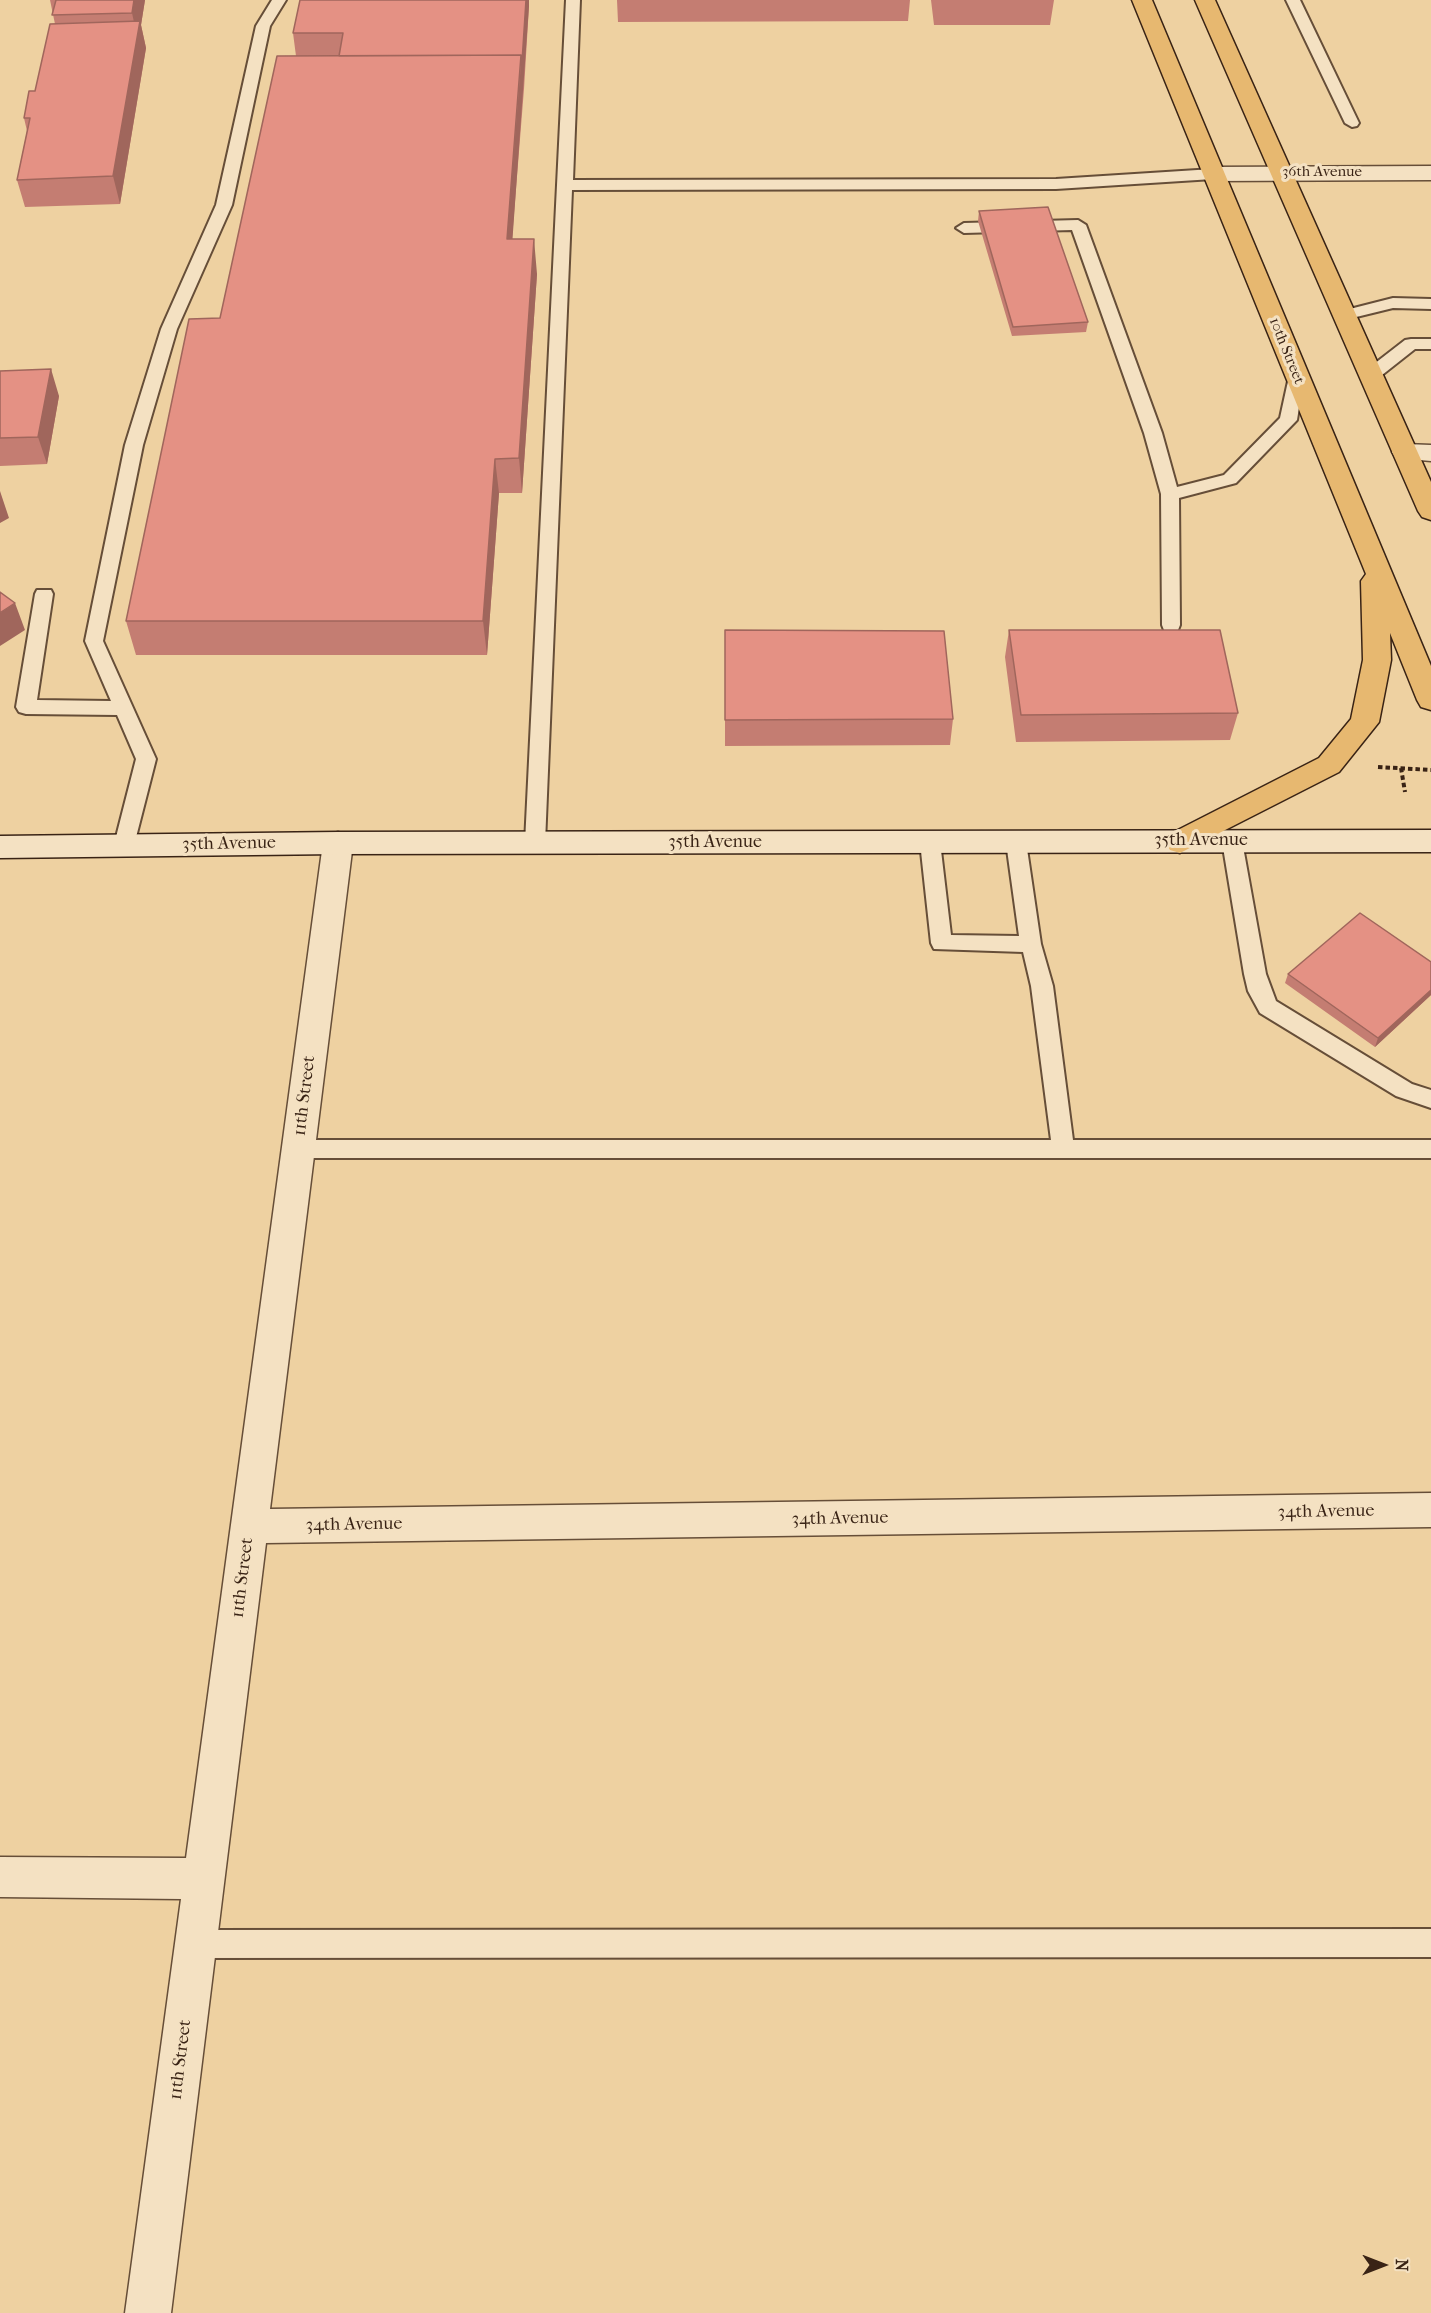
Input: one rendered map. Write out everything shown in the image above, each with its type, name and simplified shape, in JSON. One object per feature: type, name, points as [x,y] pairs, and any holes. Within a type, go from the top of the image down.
[{"type":"main road","name":"10th Street","points":[[1142,0],[1431,700]]},
{"type":"main road","points":[[1205,0],[1431,512]]},
{"type":"main road","points":[[1180,842],[1329,765],[1365,722],[1377,660],[1373,558]]},
{"type":"street","name":"36th Avenue","points":[[1213,174],[1431,173]]},
{"type":"street","points":[[1405,452],[1431,453]]},
{"type":"street","name":"35th Avenue","points":[[0,847],[338,843],[1431,841]]},
{"type":"street","name":"11th Street","points":[[148,2313],[338,843]]},
{"type":"street","name":"34th Avenue","points":[[250,1526],[1431,1510]]},
{"type":"street","points":[[0,1877],[204,1879]]},
{"type":"lane","points":[[124,846],[146,759],[94,641],[134,445],[169,329],[224,205],[262,26],[279,0]]},
{"type":"lane","points":[[536,843],[573,0]]},
{"type":"lane","points":[[1293,0],[1352,123]]},
{"type":"lane","points":[[565,185],[1056,184],[1213,174]]},
{"type":"lane","points":[[964,228],[1078,225],[1153,433],[1170,494],[1171,625]]},
{"type":"lane","points":[[1344,315],[1388,291]]},
{"type":"lane","points":[[1344,315],[1393,303],[1431,304]]},
{"type":"lane","points":[[1371,375],[1410,344],[1431,344]]},
{"type":"lane","points":[[1170,494],[1230,479],[1288,420],[1296,376]]},
{"type":"lane","points":[[44,594],[26,707],[123,708]]},
{"type":"lane","points":[[1232,841],[1255,974],[1259,991],[1268,1007],[1404,1090],[1431,1099]]},
{"type":"lane","points":[[930,842],[941,943],[1031,944]]},
{"type":"lane","points":[[1016,842],[1031,944],[1041,986],[1063,1149]]},
{"type":"lane","points":[[298,1149],[1431,1149]]},
{"type":"lane","points":[[196,1944],[1431,1943]]},
{"type":"path","points":[[1375,767],[1431,771]]},
{"type":"path","points":[[1401,768],[1405,792]]},
{"type":"building","points":[[56,0],[134,0],[132,13],[52,15]]},
{"type":"building","points":[[300,0],[526,0],[522,62],[521,55],[339,56],[343,33],[293,33]]},
{"type":"building","points":[[140,21],[113,176],[17,180],[30,118],[24,118],[29,91],[35,91],[50,24]]},
{"type":"building","points":[[521,55],[507,239],[534,239],[519,458],[495,459],[483,621],[126,621],[189,319],[220,318],[277,56]]},
{"type":"building","points":[[1048,207],[1088,322],[1013,327],[979,211]]},
{"type":"building","points":[[51,369],[38,437],[0,438],[0,371]]},
{"type":"building","points":[[0,592],[15,603],[0,613]]},
{"type":"building","points":[[725,630],[944,631],[953,719],[725,720]]},
{"type":"building","points":[[1009,630],[1220,630],[1238,713],[1021,715]]},
{"type":"building","points":[[1360,913],[1431,962],[1431,990],[1378,1038],[1288,974]]}]
